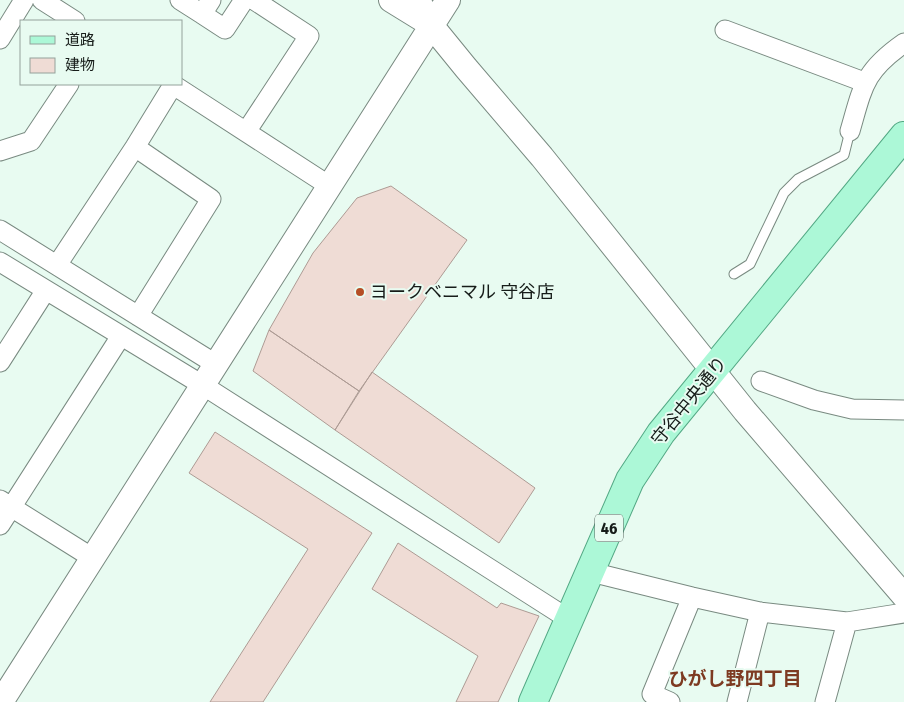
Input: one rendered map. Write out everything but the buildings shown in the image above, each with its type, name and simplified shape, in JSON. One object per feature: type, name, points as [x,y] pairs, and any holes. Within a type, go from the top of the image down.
[{"type":"main road","name":"守谷中央通り","points":[[532,702],[570,620],[630,480],[661,433],[904,136]]},
{"type":"street","points":[[0,39],[24,0]]},
{"type":"street","points":[[42,0],[73,20]]},
{"type":"street","points":[[180,0],[206,7],[225,29],[244,0]]},
{"type":"street","points":[[246,132],[309,36],[254,0]]},
{"type":"street","points":[[391,0],[432,24]]},
{"type":"street","points":[[418,0],[432,24],[542,157],[712,371],[904,596]]},
{"type":"street","points":[[1,702],[204,386],[328,185],[448,0]]},
{"type":"street","points":[[725,30],[864,82]]},
{"type":"street","points":[[850,131],[864,82],[884,57],[904,43]]},
{"type":"street","points":[[0,151],[31,141],[68,85]]},
{"type":"street","points":[[57,265],[135,147],[171,85]]},
{"type":"street","points":[[174,85],[328,185]]},
{"type":"street","points":[[135,147],[212,199],[138,316]]},
{"type":"street","points":[[0,230],[217,365]]},
{"type":"street","points":[[0,262],[204,386],[570,620]]},
{"type":"street","points":[[0,362],[46,290]]},
{"type":"street","points":[[0,525],[6,504],[121,336]]},
{"type":"street","points":[[761,381],[814,400],[852,409],[904,410]]},
{"type":"street","points":[[6,504],[92,558]]},
{"type":"street","points":[[591,572],[760,612],[847,622],[904,613]]},
{"type":"street","points":[[670,702],[652,694],[692,597]]},
{"type":"street","points":[[737,702],[760,612]]},
{"type":"street","points":[[825,702],[847,622]]},
{"type":"lane","points":[[734,274],[750,264],[784,193],[798,179],[844,155],[850,131]]},
{"type":"place","name":"ヨークベニマル 守谷店","points":[[360,292]]},
{"type":"district","name":"ひがし野四丁目","points":[[735,678]]}]
